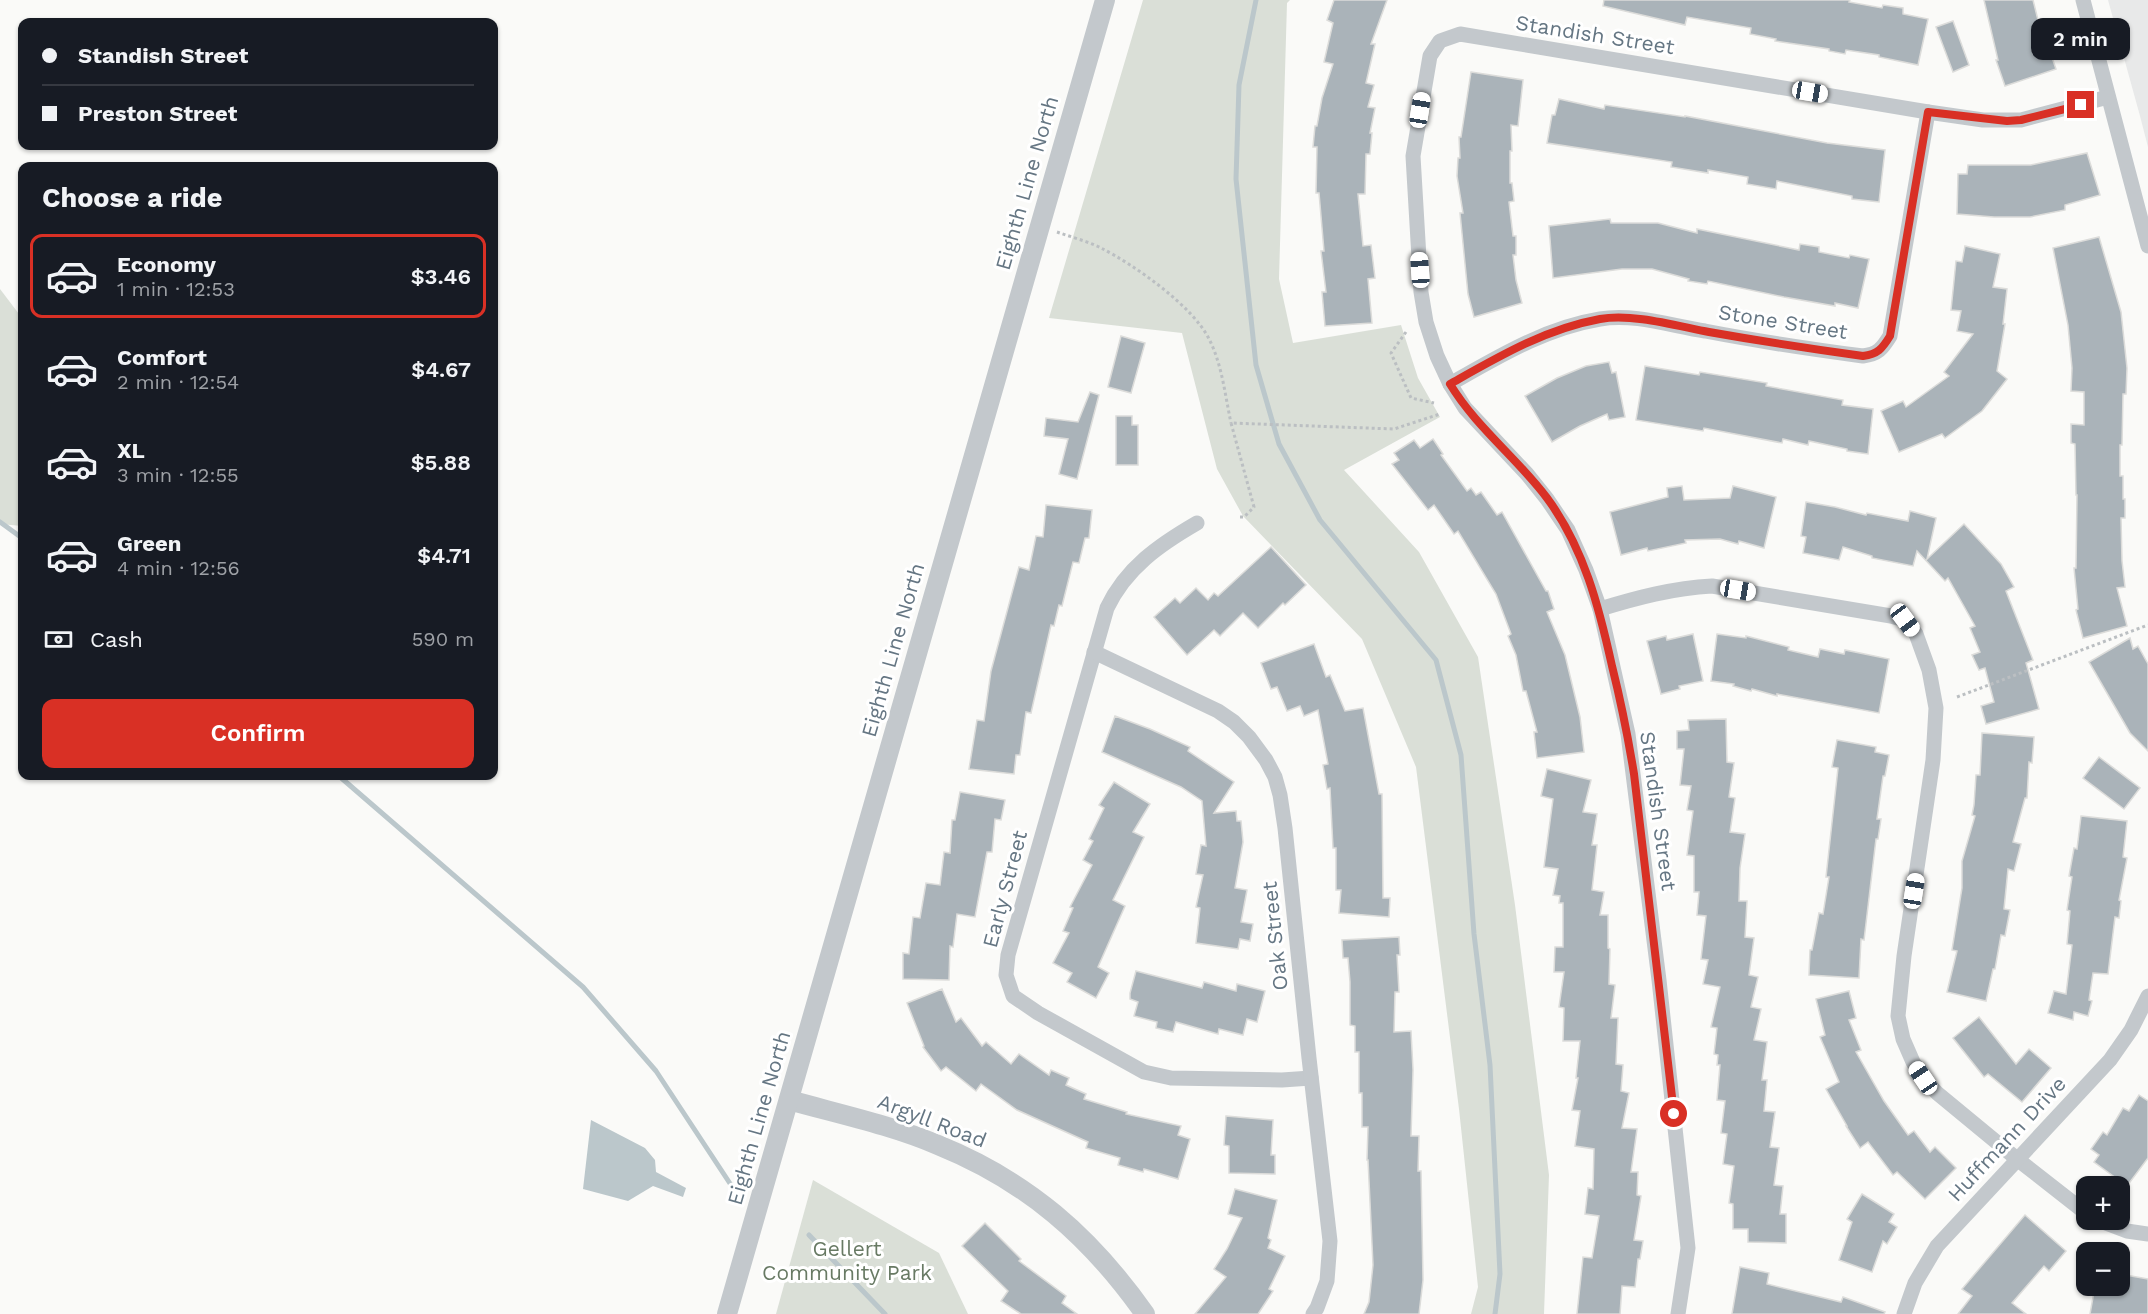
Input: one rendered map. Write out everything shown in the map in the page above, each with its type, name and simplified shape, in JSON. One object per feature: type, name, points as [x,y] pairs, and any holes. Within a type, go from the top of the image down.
[{"type":"street","name":"Eighth Line North","points":[[727,1314],[1105,0]]},
{"type":"street","points":[[2083,0],[2148,246]]},
{"type":"street","name":"Standish Street","points":[[1678,1314],[1688,1248],[1664,1027],[1629,744],[1600,609],[1568,530],[1527,474],[1465,408],[1450,384],[1437,356],[1426,322],[1413,156],[1427,64],[1440,40],[1460,34],[1471,35],[1928,112]]},
{"type":"street","points":[[1928,112],[1983,120],[2021,120],[2108,97]]},
{"type":"street","name":"Stone Street","points":[[1450,384],[1524,343],[1546,334],[1603,318],[1634,319],[1863,356],[1881,350],[1890,336],[1928,112]]},
{"type":"street","name":"Early Street","points":[[1197,523],[1151,552],[1125,578],[1107,608],[1008,955],[1006,975],[1012,996],[1144,1072],[1171,1078],[1282,1080],[1311,1078]]},
{"type":"street","points":[[1600,609],[1688,587],[1712,586],[1878,613],[1905,620],[1916,634],[1923,649],[1936,708],[1933,760],[1904,956],[1898,1016],[1903,1039],[1923,1078],[1953,1107],[2076,1205]]},
{"type":"street","name":"Oak Street","points":[[1094,652],[1218,711],[1234,722],[1249,737],[1266,760],[1277,786],[1285,828],[1330,1241],[1327,1281],[1313,1314]]},
{"type":"street","name":"Huffmann Drive","points":[[1904,1314],[1915,1283],[1937,1246],[2117,1051],[2135,1023],[2148,996]]},
{"type":"street","name":"Argyll Road","points":[[789,1100],[917,1137],[960,1154],[1000,1175],[1048,1208],[1082,1237],[1108,1265],[1145,1314]]},
{"type":"street","points":[[2124,1230],[2148,1234]]},
{"type":"path","points":[[1056,232],[1100,247],[1122,260],[1167,292],[1197,319],[1215,353],[1254,507],[1244,517],[1240,517]]},
{"type":"path","points":[[1406,332],[1390,353],[1411,398],[1434,403]]},
{"type":"path","points":[[1231,423],[1394,429],[1440,414]]},
{"type":"path","points":[[1957,697],[2148,625]]},
{"type":"shaded area","points":[[2108,0],[2148,0],[2148,147],[2140,116]]},
{"type":"shaded area","points":[[591,1120],[645,1148],[655,1160],[656,1172],[686,1188],[683,1197],[653,1186],[628,1201],[583,1189]]},
{"type":"green space","points":[[1143,0],[1290,0],[1287,3],[1279,279],[1293,343],[1401,325],[1418,378],[1440,417],[1344,470],[1419,552],[1478,657],[1515,905],[1549,1175],[1544,1314],[1471,1314],[1478,1287],[1459,1109],[1416,767],[1362,639],[1243,516],[1217,469],[1182,333],[1049,318]]},
{"type":"green space","points":[[0,289],[18,313],[18,526],[0,524]]},
{"type":"green space","name":"Gellert Community Park","points":[[813,1180],[939,1253],[968,1314],[776,1314]]},
{"type":"building","points":[[1334,0],[1387,0],[1371,44],[1375,44],[1366,83],[1374,85],[1368,107],[1375,108],[1370,133],[1372,133],[1370,154],[1366,154],[1365,194],[1358,194],[1363,246],[1371,245],[1375,278],[1368,279],[1372,323],[1325,326],[1322,292],[1326,292],[1321,251],[1324,251],[1319,193],[1316,193],[1317,147],[1313,147],[1315,126],[1317,126],[1322,98],[1333,64],[1324,62],[1333,23],[1327,20]]},
{"type":"building","points":[[1604,0],[1850,0],[1849,2],[1882,8],[1883,5],[1903,8],[1903,14],[1928,19],[1918,65],[1879,57],[1879,55],[1846,50],[1845,54],[1829,51],[1829,49],[1775,41],[1776,39],[1750,34],[1751,28],[1687,17],[1685,25],[1603,6]]},
{"type":"building","points":[[1984,0],[2033,0],[2044,44],[2047,43],[2056,69],[2005,86],[1996,60],[1998,60]]},
{"type":"building","points":[[1953,21],[1969,65],[1953,72],[1936,27]]},
{"type":"building","points":[[1471,72],[1523,80],[1518,126],[1511,125],[1510,183],[1512,183],[1514,201],[1509,202],[1513,236],[1516,236],[1516,255],[1513,255],[1516,280],[1522,303],[1474,317],[1468,294],[1460,213],[1463,213],[1457,176],[1458,158],[1460,158],[1459,137],[1461,137]]},
{"type":"building","points":[[1559,99],[1604,109],[1605,105],[1685,116],[1827,143],[1885,150],[1879,202],[1852,199],[1852,196],[1777,181],[1776,189],[1747,184],[1748,177],[1671,167],[1672,162],[1547,143],[1552,115],[1555,115]]},
{"type":"building","points":[[2087,153],[2100,195],[2065,205],[2065,210],[2030,217],[1957,214],[1958,174],[1967,174],[1968,165],[2031,165]]},
{"type":"building","points":[[1610,219],[1611,223],[1658,223],[1697,233],[1697,229],[1799,250],[1800,244],[1819,247],[1819,252],[1869,259],[1858,308],[1784,297],[1708,281],[1707,284],[1688,281],[1689,279],[1652,269],[1622,269],[1553,278],[1549,226]]},
{"type":"building","points":[[2099,237],[2121,312],[2127,368],[2126,394],[2123,394],[2122,445],[2120,445],[2120,476],[2123,476],[2123,499],[2125,499],[2125,518],[2121,518],[2125,587],[2117,588],[2127,626],[2083,638],[2076,610],[2078,609],[2074,568],[2076,568],[2077,495],[2075,444],[2071,443],[2071,424],[2084,425],[2084,392],[2071,391],[2072,368],[2068,325],[2053,248]]},
{"type":"building","points":[[1965,246],[2000,254],[1993,287],[2007,289],[2003,324],[2005,324],[1997,371],[2007,379],[1982,411],[1945,438],[1942,434],[1899,452],[1881,411],[1903,401],[1906,407],[1949,376],[1944,372],[1973,334],[1957,331],[1961,311],[1951,310],[1956,261],[1962,262]]},
{"type":"building","points":[[1121,336],[1145,343],[1131,393],[1108,387]]},
{"type":"building","points":[[1609,362],[1612,373],[1616,372],[1625,417],[1609,420],[1607,414],[1552,442],[1525,396],[1557,378],[1586,366]]},
{"type":"building","points":[[1645,366],[1767,383],[1766,386],[1843,400],[1842,405],[1873,409],[1868,454],[1809,441],[1808,445],[1783,439],[1782,443],[1704,428],[1703,431],[1636,420]]},
{"type":"building","points":[[1090,392],[1099,395],[1077,479],[1059,474],[1068,439],[1044,436],[1046,418],[1078,422]]},
{"type":"building","points":[[1116,416],[1132,416],[1132,425],[1138,425],[1138,465],[1116,465]]},
{"type":"building","points":[[1433,439],[1443,454],[1441,455],[1467,491],[1471,488],[1476,495],[1481,492],[1497,515],[1502,512],[1548,591],[1554,609],[1547,612],[1565,655],[1580,717],[1584,752],[1537,758],[1534,732],[1537,732],[1526,691],[1523,691],[1516,655],[1508,636],[1511,634],[1496,594],[1458,531],[1454,534],[1434,505],[1428,510],[1392,464],[1399,460],[1394,453],[1414,440],[1420,448]]},
{"type":"building","points":[[1682,486],[1684,500],[1730,498],[1733,486],[1776,497],[1764,548],[1739,541],[1738,544],[1720,539],[1685,540],[1686,543],[1648,551],[1647,548],[1621,555],[1610,512],[1668,497],[1667,488]]},
{"type":"building","points":[[1806,502],[1908,521],[1910,511],[1936,518],[1927,559],[1964,524],[2001,564],[2014,587],[2006,591],[2033,660],[2026,663],[2039,709],[1986,724],[1981,706],[1994,702],[1985,668],[1979,670],[1972,655],[1980,652],[1970,628],[1975,626],[1948,578],[1945,581],[1917,551],[1913,566],[1872,558],[1872,556],[1843,547],[1839,560],[1803,553],[1806,537],[1801,536]]},
{"type":"building","points":[[1046,505],[1092,510],[1089,538],[1085,538],[1079,563],[1073,562],[1062,606],[1059,605],[1054,626],[1051,625],[1031,713],[1026,712],[1020,755],[1016,755],[1014,774],[969,769],[977,720],[984,721],[991,671],[1019,567],[1029,570],[1036,536],[1043,537]]},
{"type":"building","points":[[1271,547],[1306,585],[1285,605],[1283,603],[1258,628],[1243,613],[1220,636],[1214,630],[1187,655],[1154,617],[1175,598],[1180,603],[1196,588],[1208,600],[1214,593],[1218,596]]},
{"type":"building","points":[[1693,634],[1703,681],[1679,686],[1680,689],[1661,694],[1647,641],[1666,636],[1667,640]]},
{"type":"building","points":[[1717,634],[1746,638],[1746,636],[1818,657],[1820,649],[1844,654],[1845,650],[1889,659],[1879,713],[1777,694],[1777,696],[1733,686],[1734,684],[1711,681]]},
{"type":"building","points":[[2130,638],[2133,649],[2138,646],[2148,664],[2148,751],[2130,733],[2089,662]]},
{"type":"building","points":[[1314,644],[1326,677],[1330,675],[1345,711],[1363,708],[1379,794],[1382,794],[1383,898],[1390,898],[1389,917],[1339,913],[1341,890],[1336,890],[1336,848],[1333,848],[1330,788],[1327,789],[1323,765],[1328,764],[1318,710],[1304,716],[1300,706],[1287,711],[1277,687],[1271,689],[1261,663]]},
{"type":"building","points":[[1115,716],[1190,747],[1188,751],[1234,782],[1214,813],[1236,811],[1237,821],[1241,821],[1243,842],[1235,888],[1247,890],[1241,922],[1253,924],[1250,941],[1240,939],[1238,949],[1196,943],[1200,908],[1196,907],[1203,875],[1196,874],[1201,845],[1206,846],[1202,801],[1181,787],[1102,752]]},
{"type":"building","points":[[1726,719],[1727,762],[1734,763],[1729,797],[1735,798],[1730,832],[1745,834],[1740,868],[1739,901],[1747,901],[1745,937],[1754,938],[1749,975],[1758,977],[1751,1007],[1761,1009],[1754,1040],[1767,1042],[1762,1080],[1767,1080],[1764,1111],[1775,1112],[1770,1147],[1779,1148],[1774,1185],[1783,1186],[1780,1214],[1786,1214],[1786,1243],[1748,1242],[1748,1229],[1733,1229],[1733,1204],[1729,1203],[1734,1166],[1723,1164],[1727,1134],[1721,1133],[1725,1101],[1717,1100],[1720,1065],[1717,1065],[1718,1055],[1714,1054],[1717,1028],[1711,1027],[1720,987],[1703,984],[1708,960],[1701,959],[1706,916],[1697,915],[1699,892],[1694,892],[1694,856],[1687,855],[1693,811],[1687,810],[1691,786],[1680,785],[1684,749],[1677,749],[1677,731],[1689,730],[1688,720]]},
{"type":"building","points":[[1982,733],[2034,737],[2032,763],[2029,762],[2027,798],[2025,798],[2013,842],[2021,844],[2014,871],[2008,869],[2004,909],[2010,910],[2005,936],[2001,935],[1986,1001],[1947,992],[1957,951],[1952,950],[1962,888],[1962,861],[1975,816],[1972,815],[1976,775],[1980,775]]},
{"type":"building","points":[[1837,740],[1876,747],[1875,752],[1889,755],[1885,776],[1883,776],[1877,819],[1881,819],[1878,839],[1876,839],[1864,940],[1861,939],[1859,978],[1809,975],[1810,950],[1812,950],[1819,913],[1823,914],[1829,877],[1826,877],[1838,768],[1832,767]]},
{"type":"building","points":[[2099,757],[2140,788],[2124,809],[2083,778]]},
{"type":"building","points":[[1547,769],[1591,780],[1583,812],[1597,814],[1592,845],[1597,845],[1592,890],[1604,892],[1600,915],[1608,915],[1609,984],[1615,985],[1611,1018],[1618,1018],[1616,1064],[1623,1065],[1621,1091],[1629,1093],[1622,1128],[1637,1129],[1631,1172],[1638,1172],[1637,1195],[1641,1196],[1634,1240],[1643,1241],[1640,1259],[1638,1259],[1635,1287],[1622,1286],[1620,1314],[1577,1314],[1583,1257],[1592,1258],[1599,1216],[1585,1214],[1588,1188],[1593,1189],[1594,1149],[1575,1146],[1580,1111],[1572,1110],[1578,1078],[1576,1078],[1580,1041],[1563,1041],[1564,1008],[1559,1007],[1564,972],[1554,972],[1555,947],[1563,947],[1563,903],[1559,903],[1560,896],[1553,895],[1558,869],[1544,867],[1553,799],[1541,796]]},
{"type":"building","points":[[1114,782],[1150,804],[1133,832],[1144,837],[1113,900],[1125,906],[1098,967],[1109,973],[1096,998],[1067,982],[1072,973],[1053,963],[1069,933],[1063,931],[1073,908],[1070,907],[1092,865],[1083,860],[1093,841],[1089,839],[1104,808],[1099,805]]},
{"type":"building","points":[[960,792],[1005,800],[1001,820],[995,819],[992,852],[987,852],[975,917],[957,914],[953,947],[950,946],[949,980],[903,979],[903,953],[909,954],[913,917],[920,918],[926,883],[940,885],[944,852],[950,853],[952,820],[955,820]]},
{"type":"building","points":[[2081,816],[2127,821],[2123,857],[2127,858],[2119,900],[2121,901],[2119,918],[2115,917],[2108,974],[2093,973],[2089,1000],[2092,1001],[2088,1016],[2074,1012],[2073,1020],[2048,1013],[2054,991],[2066,994],[2072,945],[2067,944],[2070,911],[2067,910],[2072,877],[2069,876],[2074,848],[2077,849]]},
{"type":"building","points":[[1399,937],[1400,955],[1397,955],[1399,992],[1395,992],[1394,1032],[1411,1031],[1413,1070],[1411,1136],[1419,1136],[1418,1171],[1421,1171],[1423,1280],[1419,1314],[1364,1314],[1369,1302],[1373,1265],[1367,1160],[1368,1127],[1362,1127],[1359,1052],[1355,1052],[1355,1026],[1350,1025],[1348,958],[1343,958],[1342,940]]},
{"type":"building","points":[[1136,971],[1202,988],[1204,982],[1236,991],[1237,984],[1265,991],[1257,1022],[1247,1019],[1243,1035],[1219,1029],[1218,1034],[1176,1022],[1173,1032],[1156,1028],[1157,1022],[1134,1016],[1138,1002],[1130,999],[1130,993]]},
{"type":"building","points":[[942,989],[956,1022],[961,1018],[982,1046],[986,1042],[1011,1064],[1019,1054],[1049,1075],[1051,1070],[1069,1078],[1066,1085],[1086,1094],[1084,1099],[1127,1112],[1126,1114],[1181,1126],[1178,1135],[1190,1139],[1178,1179],[1144,1169],[1143,1172],[1118,1165],[1120,1158],[1086,1148],[1088,1142],[1017,1110],[981,1084],[976,1091],[946,1067],[941,1071],[923,1047],[907,1003]]},
{"type":"building","points":[[1849,991],[1856,1018],[1849,1020],[1861,1050],[1856,1052],[1884,1101],[1908,1135],[1914,1131],[1930,1152],[1935,1147],[1956,1168],[1925,1199],[1897,1172],[1893,1175],[1868,1142],[1860,1148],[1826,1089],[1839,1082],[1820,1037],[1825,1035],[1816,999]]},
{"type":"building","points":[[1979,1017],[2016,1064],[2029,1049],[2051,1068],[2022,1102],[1988,1074],[1984,1077],[1953,1038]]},
{"type":"building","points":[[2139,1095],[2148,1101],[2148,1158],[2130,1182],[2130,1176],[2113,1176],[2094,1162],[2099,1155],[2091,1149],[2103,1132],[2107,1135],[2123,1108],[2129,1111]]},
{"type":"building","points":[[1226,1116],[1273,1120],[1271,1155],[1275,1155],[1275,1174],[1229,1173],[1229,1146],[1224,1145]]},
{"type":"building","points":[[1235,1189],[1277,1200],[1268,1238],[1271,1240],[1268,1248],[1285,1256],[1269,1289],[1273,1291],[1258,1314],[1195,1314],[1226,1277],[1214,1269],[1242,1218],[1228,1214]]},
{"type":"building","points":[[1862,1194],[1894,1214],[1889,1222],[1897,1227],[1887,1244],[1883,1241],[1872,1272],[1839,1260],[1852,1222],[1847,1219]]},
{"type":"building","points":[[2025,1215],[2066,1251],[2049,1271],[2044,1266],[2012,1303],[2026,1314],[1958,1314],[1972,1296],[1962,1289]]},
{"type":"building","points":[[985,1223],[1021,1259],[1019,1261],[1066,1296],[1062,1303],[1077,1314],[1021,1314],[1001,1301],[1008,1291],[962,1246]]},
{"type":"building","points":[[1740,1267],[1769,1273],[1767,1284],[1841,1302],[1843,1297],[1885,1312],[1884,1314],[1732,1314]]},
{"type":"building","points":[[2130,1276],[2148,1279],[2148,1314],[2090,1314],[2093,1296],[2130,1296]]},
{"type":"waterway","points":[[1256,0],[1239,85],[1236,179],[1256,365],[1279,444],[1320,520],[1436,660],[1461,755],[1474,934],[1490,1065],[1500,1274],[1495,1314]]},
{"type":"waterway","points":[[0,522],[18,535]]},
{"type":"waterway","points":[[344,780],[583,987],[656,1071],[731,1185]]},
{"type":"waterway","points":[[809,1235],[885,1314]]},
{"type":"route","points":[[1674,1114],[1634,774],[1628,734],[1600,609],[1568,530],[1527,474],[1465,408],[1450,384],[1524,343],[1575,324],[1603,318],[1634,319],[1863,356],[1873,354],[1881,350],[1890,336],[1928,112],[2007,121],[2042,116],[2081,105]]}]
